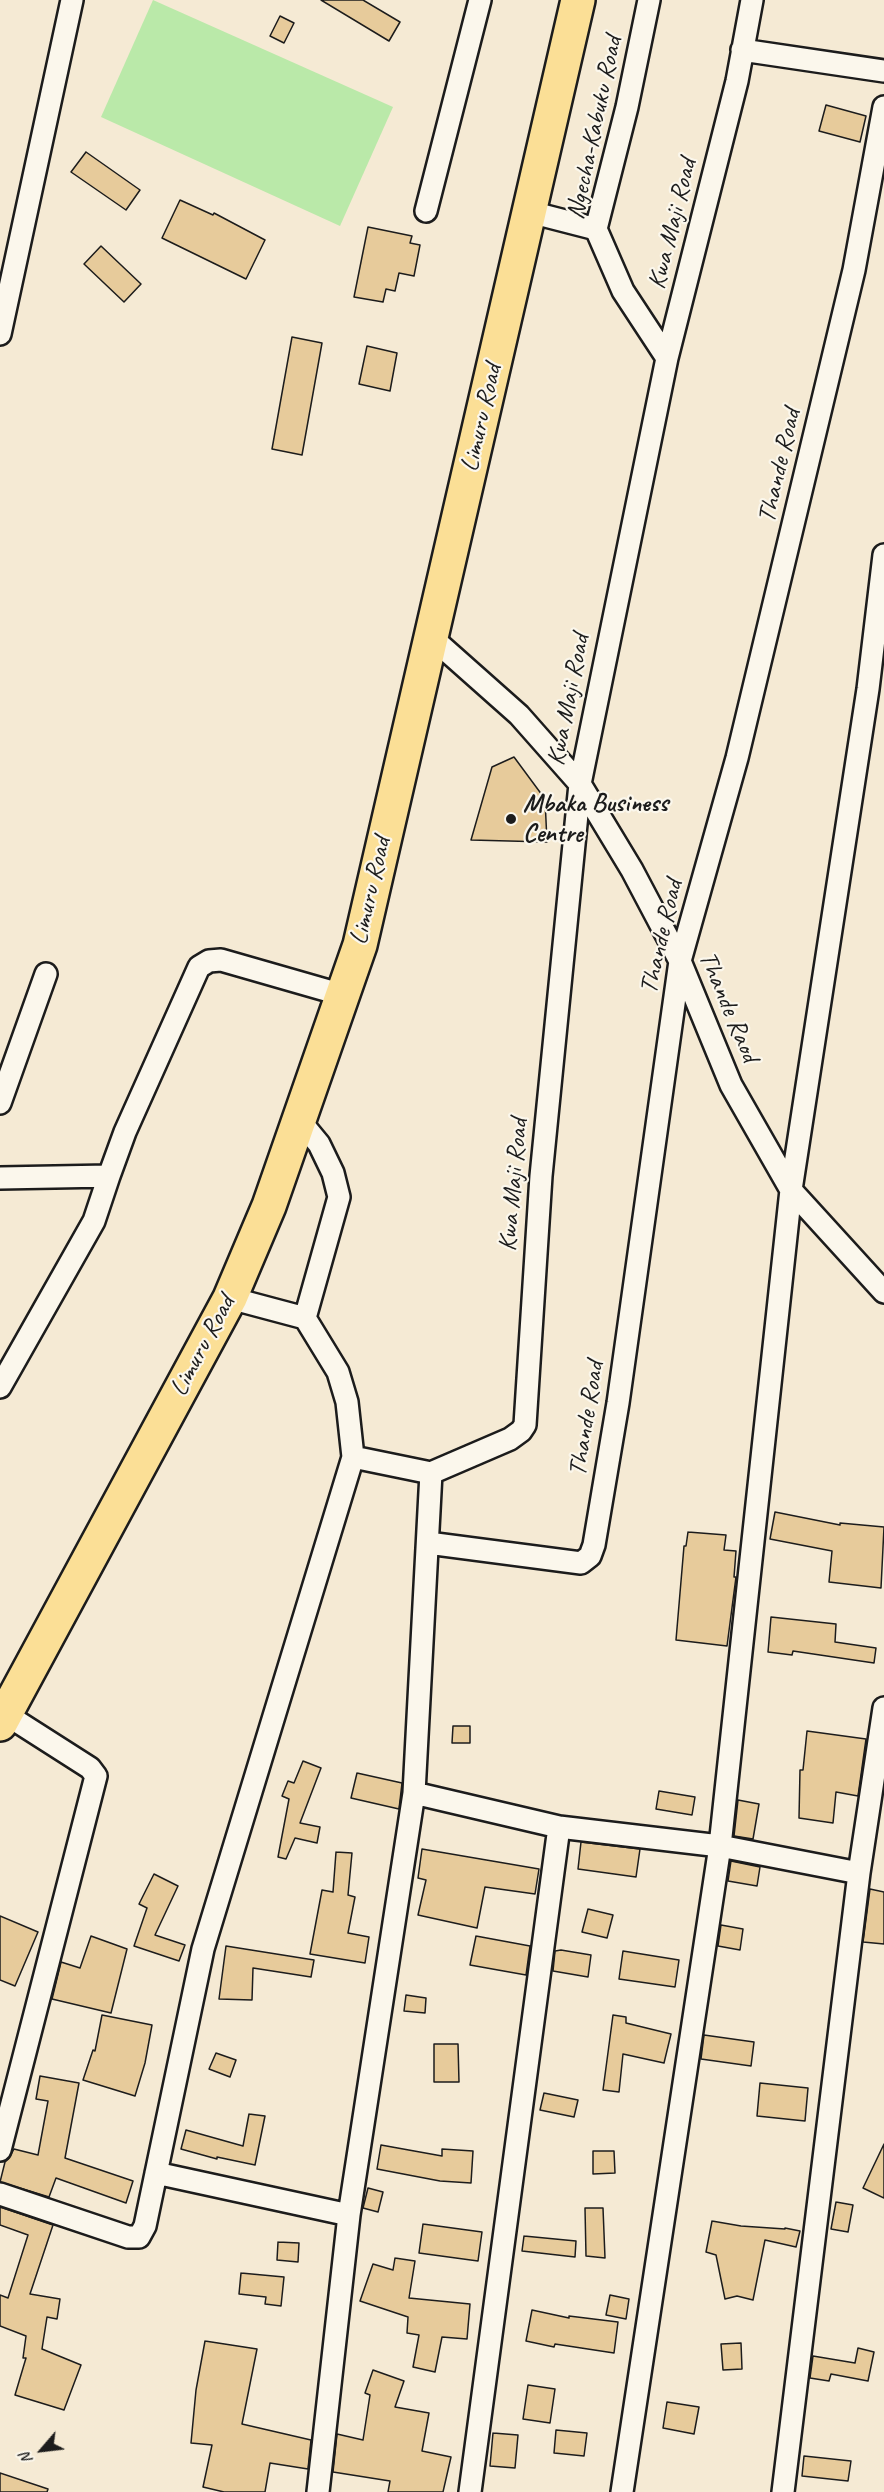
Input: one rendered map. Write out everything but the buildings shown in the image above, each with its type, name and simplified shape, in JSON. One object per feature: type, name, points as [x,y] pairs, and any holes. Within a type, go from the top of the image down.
[{"type":"highway","name":"Limuru Road","points":[[3,1719],[230,1298],[269,1206],[360,945],[578,0]]},
{"type":"street","points":[[0,334],[72,0]]},
{"type":"street","points":[[426,211],[480,0]]},
{"type":"street","name":"Ngecha-Kabuku Road","points":[[649,0],[627,108],[596,229],[623,291],[667,358]]},
{"type":"street","name":"Kwa Maji Road","points":[[431,1473],[510,1439],[525,1425],[540,1176],[579,784],[667,358],[737,81],[752,0]]},
{"type":"street","points":[[742,50],[884,71]]},
{"type":"street","name":"Thande Road","points":[[428,1543],[581,1563],[590,1556],[594,1545],[618,1402],[680,961],[737,758],[854,270],[884,107]]},
{"type":"street","points":[[530,212],[596,229]]},
{"type":"street","points":[[622,2492],[720,1846],[791,1190],[868,689],[884,555]]},
{"type":"street","name":"Thande Raod","points":[[430,636],[519,715],[579,784],[632,870],[680,961],[731,1085],[791,1190],[884,1292]]},
{"type":"street","points":[[0,1387],[94,1221],[125,1132],[199,967],[208,961],[221,960],[343,995]]},
{"type":"street","points":[[0,1103],[46,974]]},
{"type":"street","points":[[300,1121],[319,1144],[333,1173],[339,1197],[305,1318]]},
{"type":"street","points":[[0,1178],[109,1176]]},
{"type":"street","points":[[0,2194],[128,2237],[139,2237],[145,2226],[203,1950],[353,1457],[347,1402],[338,1372],[305,1318],[230,1298]]},
{"type":"street","points":[[318,2492],[349,2215],[414,1793],[431,1473],[353,1457]]},
{"type":"street","points":[[783,2492],[859,1873],[884,1708]]},
{"type":"street","points":[[0,2150],[96,1776],[90,1768],[3,1719]]},
{"type":"street","points":[[414,1793],[559,1827],[720,1846],[859,1873]]},
{"type":"street","points":[[470,2492],[559,1827]]},
{"type":"street","points":[[156,2173],[349,2215]]},
{"type":"green space","points":[[153,0],[393,107],[340,226],[101,117]]},
{"type":"place","name":"Mbaka Business Centre","points":[[511,819]]}]
